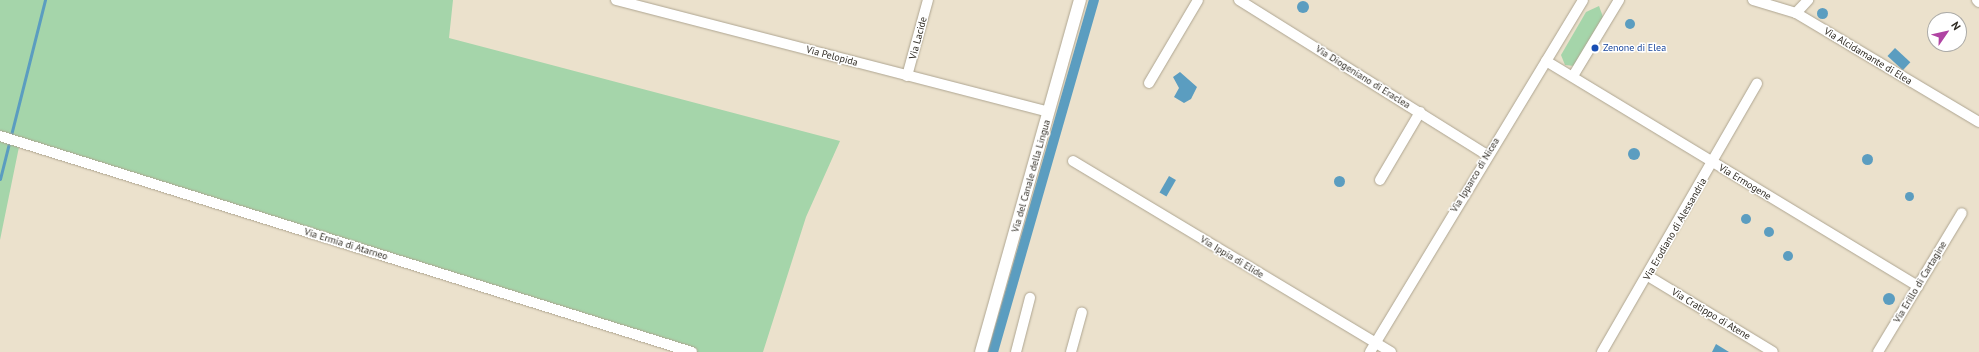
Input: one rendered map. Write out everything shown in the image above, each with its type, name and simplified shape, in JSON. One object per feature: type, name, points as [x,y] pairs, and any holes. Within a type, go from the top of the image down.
[{"type":"street","name":"Via Pelopida","points":[[616,0],[1049,112]]},
{"type":"street","name":"Via Lacide","points":[[907,76],[928,0]]},
{"type":"street","name":"Via del Canale della Lingua","points":[[981,352],[1080,0]]},
{"type":"street","points":[[1149,83],[1198,0]]},
{"type":"street","name":"Via Diogeniano di Eraclea","points":[[1239,0],[1487,155]]},
{"type":"street","name":"Via Ipparco di Nicea","points":[[1370,352],[1487,155],[1583,0]]},
{"type":"street","name":"Via Alcidamante di Elea","points":[[1753,0],[1796,13],[1979,122]]},
{"type":"street","points":[[1796,13],[1808,0]]},
{"type":"street","points":[[1573,76],[1615,1]]},
{"type":"street","name":"Via Ermogene","points":[[1546,60],[1918,286]]},
{"type":"street","name":"Via Erodiano di Alessandria","points":[[1602,352],[1714,162],[1757,84]]},
{"type":"street","points":[[1380,180],[1420,112]]},
{"type":"street","name":"Via Ermia di Atarneo","points":[[0,136],[692,352]]},
{"type":"street","name":"Via Ippia di Elide","points":[[1073,161],[1391,352]]},
{"type":"street","name":"Via Erillo di Cartagine","points":[[1878,352],[1962,213]]},
{"type":"street","name":"Via Cratippo di Atene","points":[[1648,276],[1773,352]]},
{"type":"street","points":[[1016,352],[1030,298]]},
{"type":"street","points":[[1070,352],[1082,312]]},
{"type":"green space","points":[[0,0],[453,0],[449,38],[840,141],[806,217],[763,352],[692,352],[20,142],[0,240]]},
{"type":"green space","points":[[1599,6],[1603,17],[1574,66],[1565,65],[1561,55],[1586,12]]},
{"type":"water","points":[[1303,1],[1307,3],[1309,7],[1307,11],[1303,13],[1299,11],[1297,7],[1299,3]]},
{"type":"water","points":[[1822,7],[1826,9],[1828,13],[1826,17],[1822,19],[1818,17],[1816,13],[1818,9]]},
{"type":"water","points":[[1630,19],[1635,24],[1630,29],[1625,24]]},
{"type":"water","points":[[1895,48],[1910,62],[1903,70],[1887,56]]},
{"type":"water","points":[[1180,72],[1197,87],[1191,99],[1184,103],[1174,97],[1179,88],[1173,77]]},
{"type":"water","points":[[1636,148],[1639,149],[1639,159],[1632,160],[1629,159],[1628,152],[1629,149]]},
{"type":"water","points":[[1867,153],[1871,155],[1873,159],[1871,163],[1867,165],[1863,163],[1861,159],[1863,155]]},
{"type":"water","points":[[1169,176],[1176,180],[1166,196],[1160,192]]},
{"type":"water","points":[[1337,176],[1341,176],[1343,177],[1343,185],[1337,186],[1334,183],[1334,179]]},
{"type":"water","points":[[1909,191],[1914,196],[1909,201],[1904,196]]},
{"type":"water","points":[[1746,214],[1751,219],[1746,224],[1741,219]]},
{"type":"water","points":[[1767,227],[1771,227],[1773,228],[1773,236],[1767,237],[1764,234],[1764,230]]},
{"type":"water","points":[[1788,251],[1793,256],[1788,261],[1783,256]]},
{"type":"water","points":[[1889,293],[1893,295],[1895,299],[1893,303],[1889,305],[1885,303],[1883,299],[1885,295]]},
{"type":"water","points":[[1716,344],[1729,352],[1712,352]]},
{"type":"waterway","points":[[0,179],[45,0]]},
{"type":"waterway","points":[[993,352],[1094,0]]},
{"type":"place","name":"Zenone di Elea","points":[[1595,48]]}]
